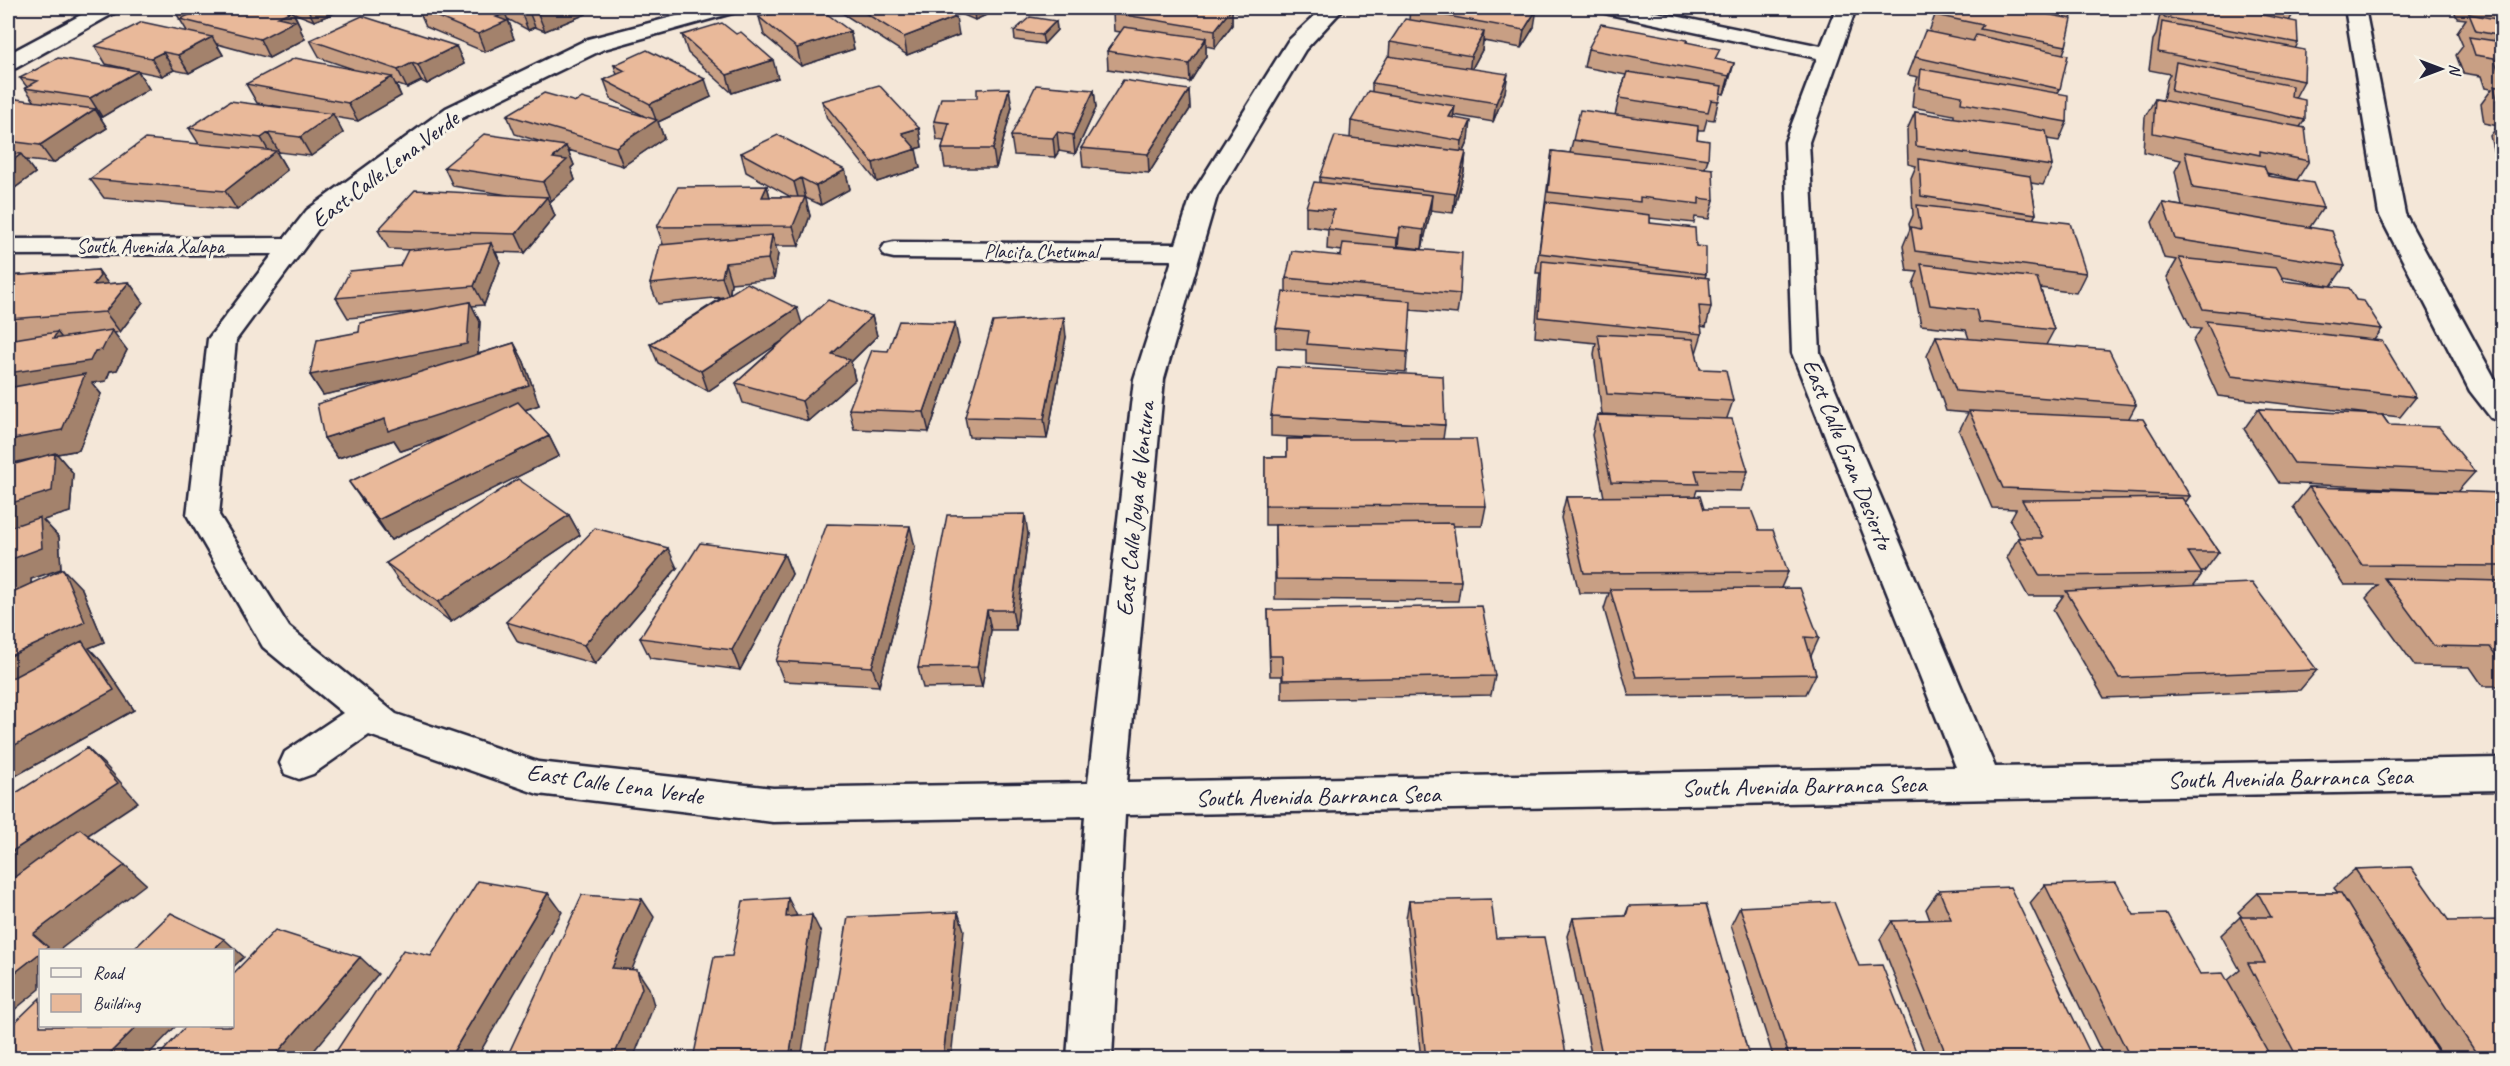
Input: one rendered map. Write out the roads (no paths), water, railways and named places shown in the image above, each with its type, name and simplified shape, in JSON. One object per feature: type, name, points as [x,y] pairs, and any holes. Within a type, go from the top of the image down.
[{"type":"street","points":[[8,63],[109,8]]},
{"type":"street","name":"East Calle Lena Verde","points":[[729,8],[596,44],[454,113],[316,215],[222,339],[203,515],[276,637],[383,725],[538,778],[773,805],[1106,800]]},
{"type":"street","name":"East Calle Joya de Ventura","points":[[1089,1059],[1106,800],[1149,379],[1204,196],[1296,46],[1334,8]]},
{"type":"street","points":[[1609,8],[1828,54]]},
{"type":"street","name":"East Calle Gran Desierto","points":[[1846,8],[1797,142],[1806,353],[1982,783]]},
{"type":"street","points":[[2355,8],[2392,214],[2485,391],[2502,411]]},
{"type":"street","name":"South Avenida Xalapa","points":[[8,247],[293,246]]},
{"type":"street","name":"Placita Chetumal","points":[[894,250],[1187,252]]},
{"type":"street","points":[[299,763],[371,714]]},
{"type":"street","name":"South Avenida Barranca Seca","points":[[1106,800],[2502,774]]}]
